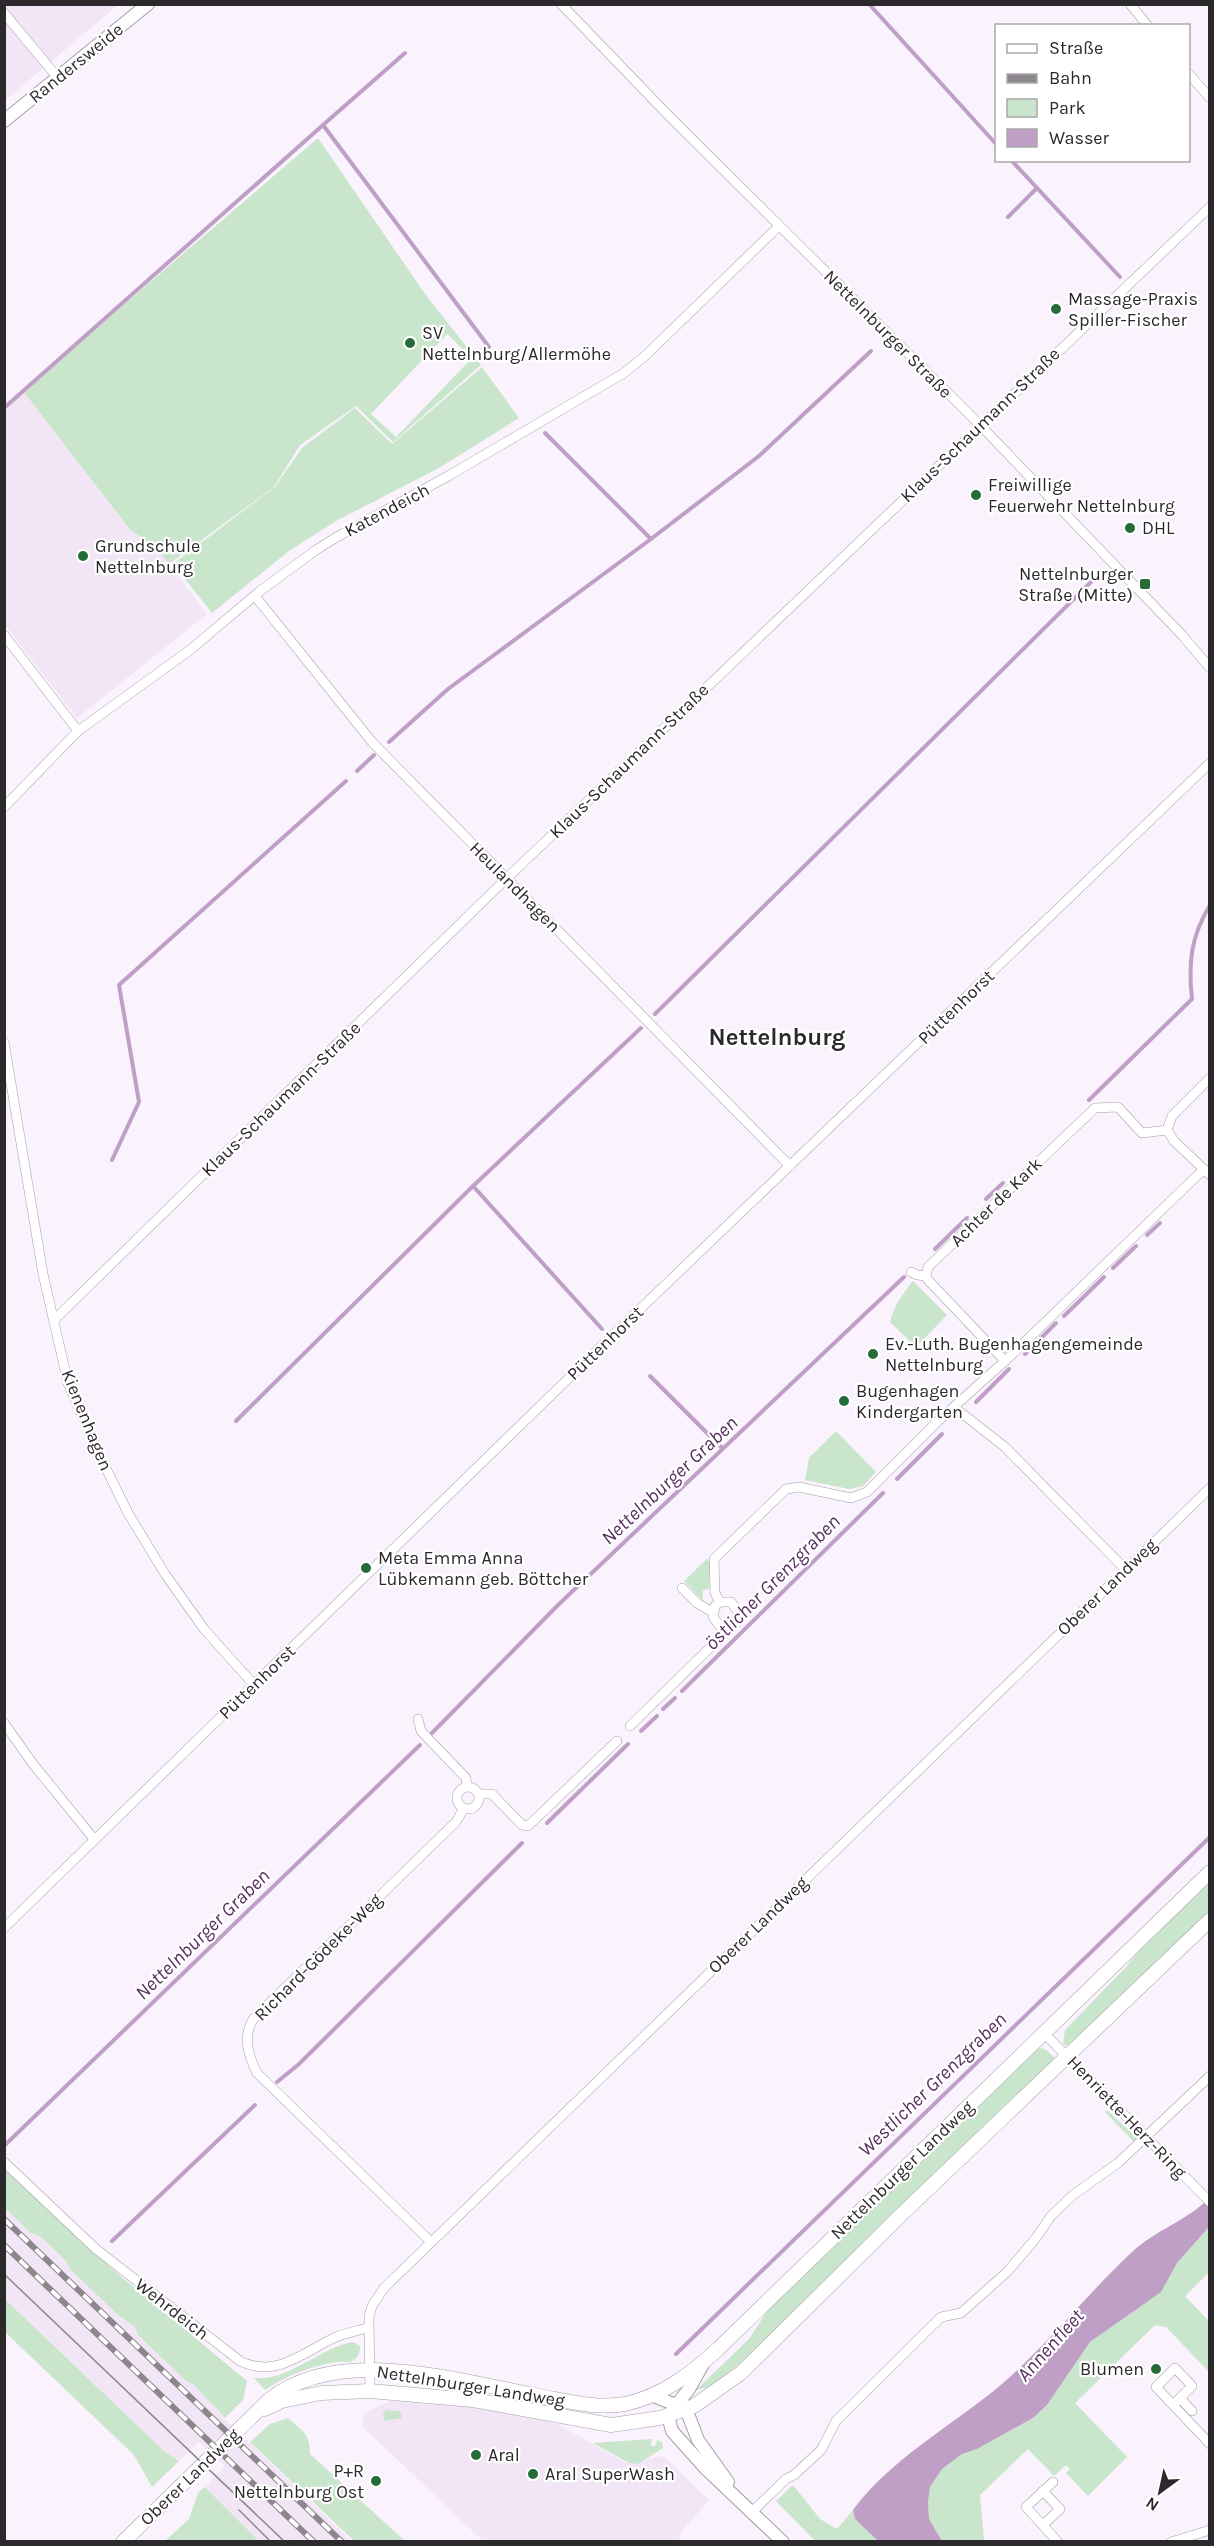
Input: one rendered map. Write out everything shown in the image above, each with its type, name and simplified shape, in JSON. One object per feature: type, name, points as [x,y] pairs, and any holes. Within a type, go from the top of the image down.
[{"type":"main road","name":"Nettelnburger Landweg","points":[[257,2412],[280,2391],[296,2382],[323,2373],[369,2369],[407,2372],[589,2405],[625,2403],[675,2384],[704,2362],[1209,1872]]},
{"type":"main road","name":"Nettelnburger Landweg","points":[[257,2412],[282,2401],[305,2396],[370,2391],[473,2400],[611,2425],[677,2410],[741,2373],[903,2213],[1069,2057],[1209,1920]]},
{"type":"main road","name":"Oberer Landweg","points":[[123,2541],[257,2412]]},
{"type":"street","name":"Randersweide","points":[[4,121],[148,4]]},
{"type":"street","name":"Nettelnburger Straße","points":[[561,4],[779,226],[980,425],[1177,630],[1209,668]]},
{"type":"street","points":[[1130,4],[1146,24]]},
{"type":"street","points":[[4,13],[58,78]]},
{"type":"street","points":[[1190,75],[1209,98]]},
{"type":"street","name":"Klaus-Schaumann-Straße","points":[[54,1320],[507,878],[1209,207]]},
{"type":"street","name":"Katendeich","points":[[4,807],[78,731],[184,655],[255,596],[335,538],[420,493],[617,378],[646,355],[779,226]]},
{"type":"street","name":"Heulandhagen","points":[[255,596],[372,742],[790,1166]]},
{"type":"street","points":[[4,635],[78,731]]},
{"type":"street","name":"Püttenhorst","points":[[4,1928],[1209,763]]},
{"type":"street","name":"Kienenhagen","points":[[4,1042],[44,1274],[68,1383],[128,1513],[165,1574],[204,1629],[254,1685]]},
{"type":"street","points":[[720,1602],[715,1593],[714,1559],[786,1489],[799,1487],[851,1498],[867,1492],[938,1421],[955,1408],[1207,1172],[1174,1141],[1167,1130],[1172,1116],[1209,1078]]},
{"type":"street","name":"Achter de Kark","points":[[927,1276],[928,1267],[1095,1108],[1118,1107],[1142,1133],[1167,1130]]},
{"type":"street","points":[[911,1272],[927,1276],[1005,1361]]},
{"type":"street","points":[[955,1408],[1005,1448],[1125,1569]]},
{"type":"street","name":"Oberer Landweg","points":[[370,2391],[368,2328],[372,2306],[379,2293],[1209,1488]]},
{"type":"street","points":[[682,1588],[697,1603],[712,1612]]},
{"type":"street","points":[[720,1602],[712,1612],[712,1617],[725,1633]]},
{"type":"street","points":[[630,1726],[736,1623],[739,1613],[731,1602],[720,1602]]},
{"type":"street","points":[[418,1719],[421,1731],[466,1778],[467,1786]]},
{"type":"street","points":[[4,1723],[33,1764],[94,1839]]},
{"type":"street","points":[[464,1808],[457,1801],[457,1794],[461,1788],[467,1786],[474,1788],[479,1794],[492,1794],[522,1825],[528,1827],[617,1741]]},
{"type":"street","name":"Richard-Gödeke-Weg","points":[[430,2242],[257,2073],[247,2045],[250,2024],[254,2018],[456,1822],[464,1808],[471,1809],[477,1805],[479,1794]]},
{"type":"street","name":"Henriette-Herz-Ring","points":[[1043,2032],[1209,2202]]},
{"type":"street","points":[[753,2511],[786,2479],[794,2475],[822,2450],[836,2421],[941,2318],[961,2313],[1007,2272],[1051,2216],[1073,2195],[1118,2163],[1209,2076]]},
{"type":"street","name":"Wehrdeich","points":[[4,2162],[96,2249],[240,2361],[254,2368],[268,2368],[288,2362],[336,2337],[368,2328]]},
{"type":"street","points":[[704,2362],[677,2410],[672,2431],[706,2469],[783,2541]]},
{"type":"street","points":[[1173,2405],[1192,2386],[1175,2368],[1152,2388],[1173,2405],[1209,2444]]},
{"type":"street","points":[[651,2395],[677,2410],[741,2500]]},
{"type":"street","points":[[1180,2398],[1192,2411]]},
{"type":"street","points":[[1053,2482],[1043,2491],[1031,2496],[1021,2508],[1043,2525],[1058,2541]]},
{"type":"street","points":[[1043,2491],[1060,2509],[1056,2517],[1043,2525]]},
{"type":"street","points":[[1171,2541],[1209,2530]]},
{"type":"shaded area","points":[[5,5],[118,5],[5,100]]},
{"type":"shaded area","name":"Grundschule Nettelnburg","points":[[23,391],[129,530],[156,547],[207,614],[77,718],[5,625],[4,408]]},
{"type":"shaded area","points":[[4,2208],[31,2233],[41,2237],[118,2315],[135,2327],[138,2335],[186,2381],[193,2384],[208,2398],[214,2408],[351,2541],[259,2541],[205,2487],[225,2466],[199,2442],[179,2461],[164,2451],[5,2298]]},
{"type":"shaded area","points":[[390,2401],[494,2409],[557,2424],[626,2463],[663,2456],[709,2500],[678,2536],[684,2541],[483,2541],[362,2426],[365,2413]]},
{"type":"green space","points":[[318,138],[425,294],[481,365],[393,442],[356,406],[300,445],[274,487],[169,564],[156,547],[130,530],[23,391]],"holes":[[[447,334],[472,358],[396,437],[371,414]]]},
{"type":"green space","points":[[482,367],[519,418],[439,468],[336,521],[289,551],[212,613],[173,564],[275,487],[302,448],[355,408],[392,444]]},
{"type":"green space","points":[[913,1281],[947,1315],[916,1347],[890,1322],[896,1305]]},
{"type":"green space","points":[[836,1431],[876,1472],[863,1486],[849,1489],[805,1480],[809,1458]]},
{"type":"green space","points":[[707,1559],[710,1563],[709,1589],[703,1590],[703,1601],[684,1581]]},
{"type":"green space","points":[[1209,1880],[1209,1914],[1072,2043],[1067,2046],[1063,2044],[1065,2030],[1126,1967],[1152,1935]]},
{"type":"green space","points":[[1040,2048],[1045,2049],[1054,2057],[1054,2060],[1026,2088],[738,2365],[709,2387],[696,2390],[749,2339],[768,2310],[1033,2052]]},
{"type":"green space","points":[[1107,2110],[1136,2137],[1134,2142],[1105,2112]]},
{"type":"green space","points":[[4,2169],[111,2268],[247,2381],[243,2400],[225,2418],[193,2384],[186,2381],[138,2335],[135,2327],[118,2315],[71,2270],[66,2261],[41,2237],[31,2233],[5,2208]]},
{"type":"green space","points":[[1209,2227],[1209,2272],[1185,2296],[1209,2321],[1209,2372],[1166,2327],[1155,2325],[1075,2403],[1127,2457],[1088,2496],[1066,2473],[1070,2469],[1066,2465],[1054,2476],[1028,2449],[980,2495],[984,2541],[942,2541],[929,2519],[928,2502],[930,2487],[942,2469],[962,2454],[977,2449],[1033,2418],[1047,2405],[1090,2342],[1160,2292],[1177,2263]]},
{"type":"green space","points":[[4,2298],[164,2451],[179,2461],[152,2487],[134,2455],[5,2332]]},
{"type":"green space","points":[[353,2342],[360,2346],[360,2350],[353,2361],[328,2363],[309,2368],[265,2390],[254,2378],[279,2375],[329,2350]]},
{"type":"green space","points":[[386,2410],[400,2411],[402,2418],[384,2421],[383,2414]]},
{"type":"green space","points":[[288,2418],[307,2437],[310,2454],[405,2541],[354,2541],[250,2442],[270,2424]]},
{"type":"green space","points":[[652,2439],[651,2446],[655,2446],[657,2440],[662,2442],[663,2448],[638,2464],[629,2463],[593,2443]]},
{"type":"green space","points":[[793,2485],[820,2519],[837,2529],[853,2510],[855,2519],[878,2541],[815,2541],[776,2501]]},
{"type":"green space","points":[[205,2487],[259,2541],[165,2541],[189,2519],[198,2493]]},
{"type":"water","name":"Annenfleet","points":[[1209,2198],[1209,2227],[1177,2263],[1161,2292],[1090,2342],[1047,2405],[1033,2418],[977,2449],[962,2454],[942,2469],[930,2487],[928,2502],[929,2519],[942,2541],[878,2541],[855,2519],[853,2510],[884,2475],[1014,2373],[1140,2245],[1191,2213]]},
{"type":"waterway","points":[[869,4],[995,143]]},
{"type":"waterway","points":[[405,53],[323,125],[489,347]]},
{"type":"waterway","points":[[4,408],[323,125]]},
{"type":"waterway","points":[[1013,162],[1120,277]]},
{"type":"waterway","points":[[1008,217],[1037,188]]},
{"type":"waterway","points":[[389,742],[448,689],[759,456],[871,351]]},
{"type":"waterway","points":[[545,433],[651,539]]},
{"type":"waterway","points":[[655,1014],[1095,578]]},
{"type":"waterway","points":[[357,771],[374,755]]},
{"type":"waterway","points":[[112,1160],[139,1102],[119,985],[346,781]]},
{"type":"waterway","points":[[1089,1100],[1192,999],[1190,973],[1192,950],[1210,905]]},
{"type":"waterway","points":[[473,1186],[641,1028]]},
{"type":"waterway","points":[[986,1199],[1003,1183]]},
{"type":"waterway","points":[[236,1421],[473,1186],[602,1329]]},
{"type":"waterway","points":[[935,1249],[967,1218]]},
{"type":"waterway","points":[[1147,1235],[1160,1223]]},
{"type":"waterway","points":[[1113,1268],[1136,1246]]},
{"type":"waterway","name":"Nettelnburger Graben","points":[[432,1733],[558,1605],[904,1277]]},
{"type":"waterway","points":[[1064,1316],[1104,1277]]},
{"type":"waterway","points":[[1025,1354],[1056,1323]]},
{"type":"waterway","points":[[976,1402],[1009,1369]]},
{"type":"waterway","points":[[650,1376],[722,1448]]},
{"type":"waterway","name":"östlicher Grenzgraben","points":[[897,1479],[942,1434]]},
{"type":"waterway","name":"östlicher Grenzgraben","points":[[682,1691],[883,1493]]},
{"type":"waterway","name":"östlicher Grenzgraben","points":[[663,1709],[675,1698]]},
{"type":"waterway","name":"östlicher Grenzgraben","points":[[641,1731],[657,1716]]},
{"type":"waterway","points":[[547,1823],[628,1744]]},
{"type":"waterway","name":"Nettelnburger Graben","points":[[5,2145],[420,1745]]},
{"type":"waterway","name":"Westlicher Grenzgraben","points":[[676,2354],[1210,1837]]},
{"type":"waterway","points":[[277,2082],[299,2064],[522,1843]]},
{"type":"waterway","points":[[112,2241],[255,2105]]},
{"type":"tram line","points":[[4,2274],[285,2542]]},
{"type":"tram line","points":[[239,2510],[271,2542]]},
{"type":"railway","points":[[4,2219],[342,2542]]},
{"type":"railway","points":[[4,2245],[314,2542]]},
{"type":"place","name":"Massage-Praxis Spiller-Fischer","points":[[1056,309]]},
{"type":"place","name":"SV Nettelnburg/Allermöhe","points":[[410,343]]},
{"type":"place","name":"Freiwillige Feuerwehr Nettelnburg","points":[[976,495]]},
{"type":"place","name":"DHL","points":[[1130,528]]},
{"type":"place","name":"Grundschule Nettelnburg","points":[[83,556]]},
{"type":"place","name":"Nettelnburger Straße (Mitte)","points":[[1145,584]]},
{"type":"place","name":"Ev.-Luth. Bugenhagengemeinde Nettelnburg","points":[[873,1354]]},
{"type":"place","name":"Bugenhagen Kindergarten","points":[[844,1401]]},
{"type":"place","name":"Meta Emma Anna Lübkemann geb. Böttcher","points":[[366,1568]]},
{"type":"place","name":"Blumen","points":[[1156,2369]]},
{"type":"place","name":"Aral","points":[[476,2455]]},
{"type":"place","name":"Aral SuperWash","points":[[533,2474]]},
{"type":"place","name":"P+R Nettelnburg Ost","points":[[376,2481]]},
{"type":"district","name":"Nettelnburg","points":[[777,1037]]}]
